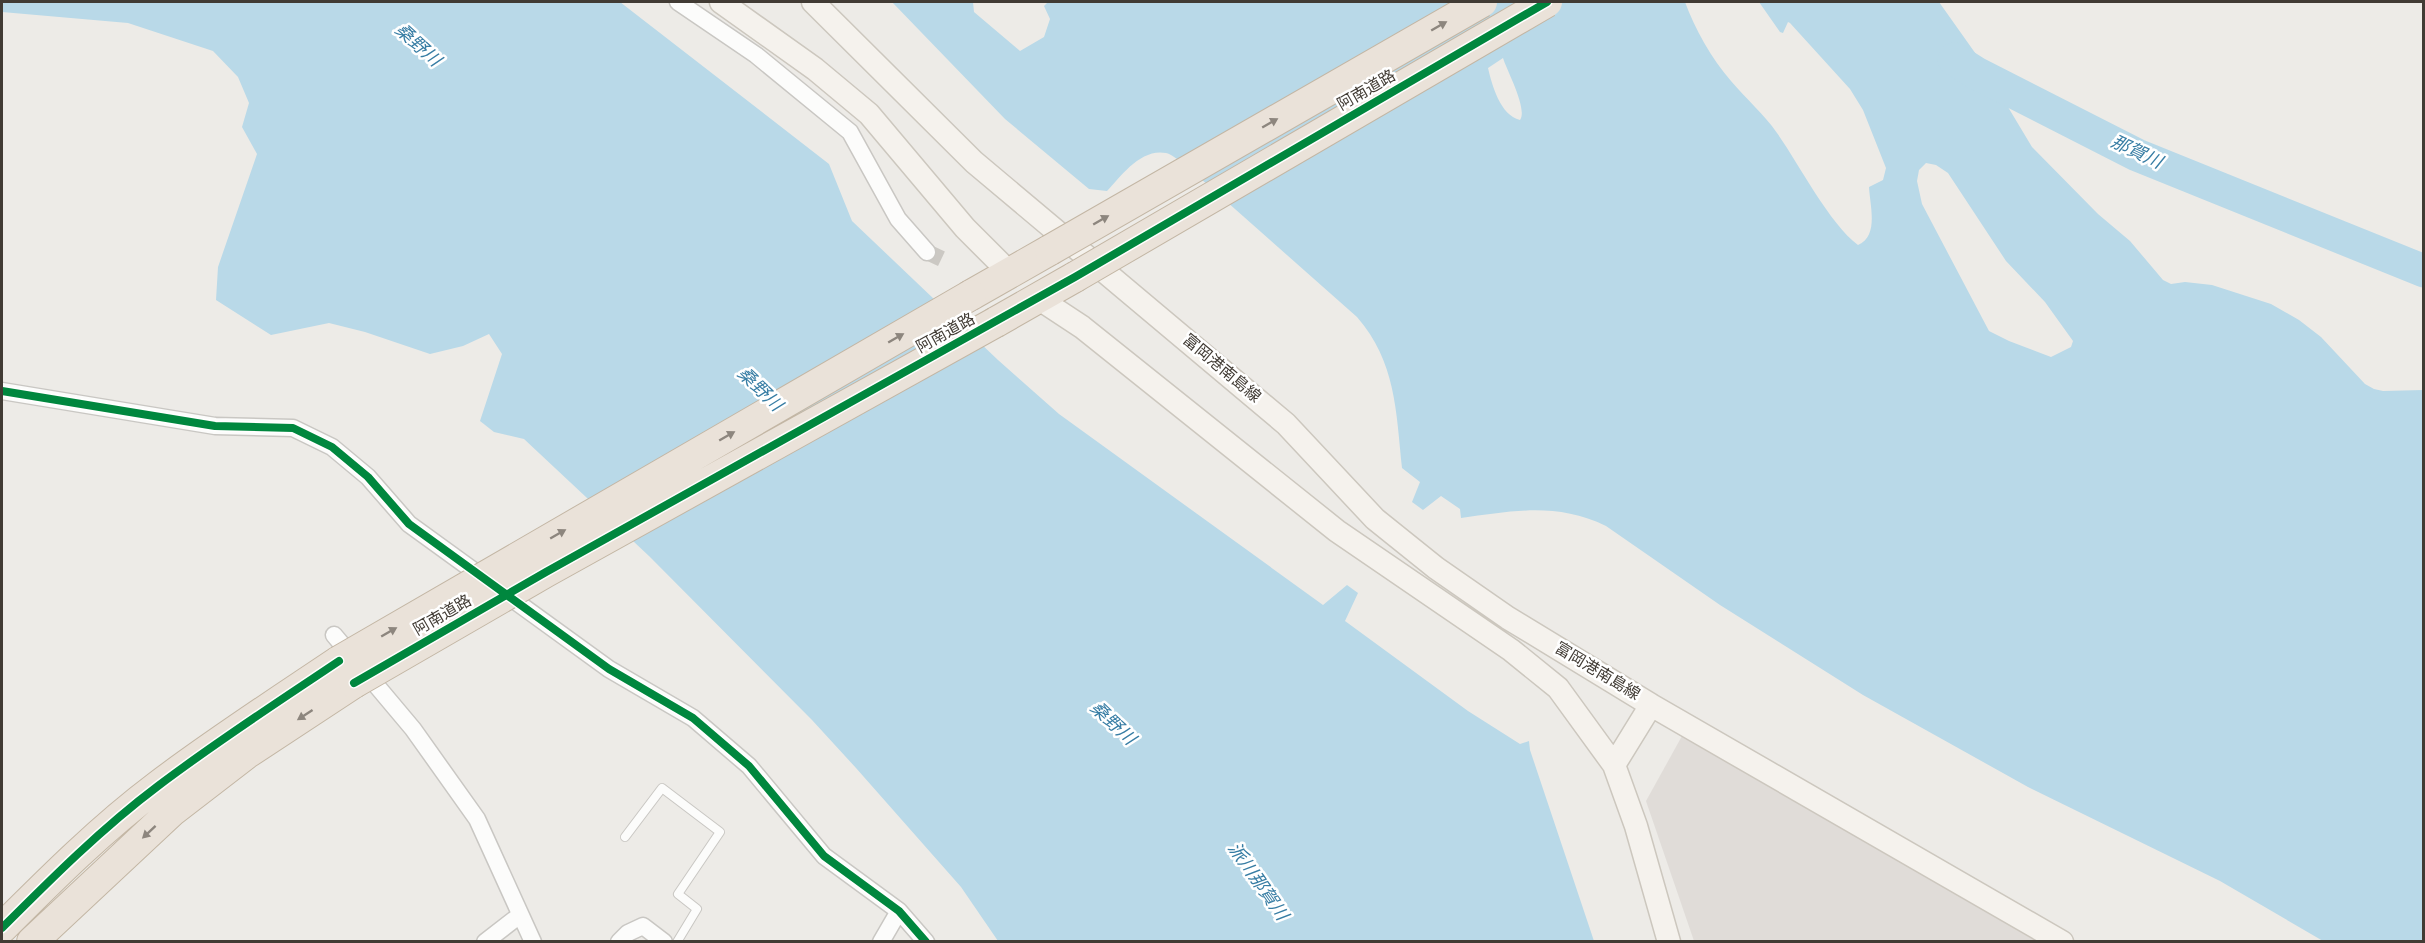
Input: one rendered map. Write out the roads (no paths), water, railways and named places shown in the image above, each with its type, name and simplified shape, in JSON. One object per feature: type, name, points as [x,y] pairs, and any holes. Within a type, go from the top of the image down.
[{"type":"highway","name":"阿南道路","points":[[2,927],[91,843],[156,787],[228,735],[342,660],[1482,2]]},
{"type":"highway","name":"阿南道路","points":[[32,942],[172,811],[246,754],[342,660],[546,572],[996,322],[1547,2]]},
{"type":"main road","points":[[721,2],[815,69],[868,114],[965,228],[1010,273]]},
{"type":"main road","name":"富岡港南島線","points":[[813,2],[974,162],[1286,424],[1375,519],[1436,568],[1508,618],[1652,705],[2062,942]]},
{"type":"main road","points":[[1038,298],[1082,327],[1337,531],[1511,650],[1558,688],[1614,765],[1636,826],[1669,942]]},
{"type":"main road","name":"富岡港南島線","points":[[1614,765],[1652,705]]},
{"type":"street","points":[[678,2],[756,55],[850,132],[898,219],[927,252]]},
{"type":"street","points":[[2,391],[215,426],[293,428],[332,447],[368,477],[409,525],[609,669],[693,718],[749,766],[824,856],[899,911],[926,942]]},
{"type":"street","points":[[342,660],[413,729],[477,819],[533,942]]},
{"type":"street","points":[[881,942],[899,911]]},
{"type":"street","points":[[485,942],[520,915]]},
{"type":"street","points":[[619,942],[628,933],[643,926],[664,942]]},
{"type":"lane","points":[[625,837],[662,788],[720,832],[678,894],[697,909],[677,942]]},
{"type":"water","points":[[2,2],[620,2],[829,164],[852,221],[998,360],[1059,414],[1323,605],[1347,585],[1358,593],[1345,621],[1468,711],[1520,744],[1529,741],[1530,750],[1594,941],[998,941],[961,887],[856,768],[812,720],[649,556],[524,439],[494,432],[480,421],[502,354],[489,334],[463,346],[430,354],[365,332],[329,323],[271,335],[216,300],[218,267],[257,154],[242,127],[249,103],[238,77],[213,51],[128,23],[2,12]]},
{"type":"water","points":[[892,2],[973,2],[974,12],[1020,51],[1044,37],[1050,19],[1044,6],[1048,2],[1685,2],[1699,33],[1717,63],[1772,126],[1825,208],[1858,245],[1865,241],[1871,228],[1869,187],[1883,180],[1886,168],[1863,110],[1850,89],[1790,23],[1788,22],[1783,33],[1780,32],[1759,2],[1939,2],[1978,57],[2032,147],[2098,214],[2130,241],[2163,280],[2171,284],[2185,282],[2212,285],[2271,304],[2299,320],[2321,337],[2365,384],[2383,391],[2423,390],[2423,941],[2323,941],[2220,881],[2028,787],[1863,695],[1720,605],[1606,526],[1588,518],[1534,510],[1461,518],[1460,509],[1441,496],[1423,510],[1412,502],[1420,482],[1402,468],[1395,407],[1387,370],[1370,334],[1357,317],[1183,163],[1170,155],[1157,153],[1140,159],[1132,164],[1107,191],[1089,189],[1005,119]],"holes":[[[1503,58],[1519,99],[1522,115],[1520,120],[1513,117],[1502,106],[1488,68]],[[1926,163],[1936,165],[1948,173],[2006,261],[2045,302],[2073,341],[2071,347],[2051,357],[1989,331],[1922,204],[1917,181],[1919,170]]]},
{"type":"waterway","name":"那賀川","points":[[1954,59],[1976,73],[2137,155],[2424,271]]},
{"type":"tunnel","points":[[927,252],[946,261]]},
{"type":"water label","name":"桑野川","points":[[417,46]]},
{"type":"water label","name":"桑野川","points":[[759,390]]},
{"type":"water label","name":"桑野川","points":[[1112,724]]},
{"type":"water label","name":"派川那賀川","points":[[1257,882]]}]
